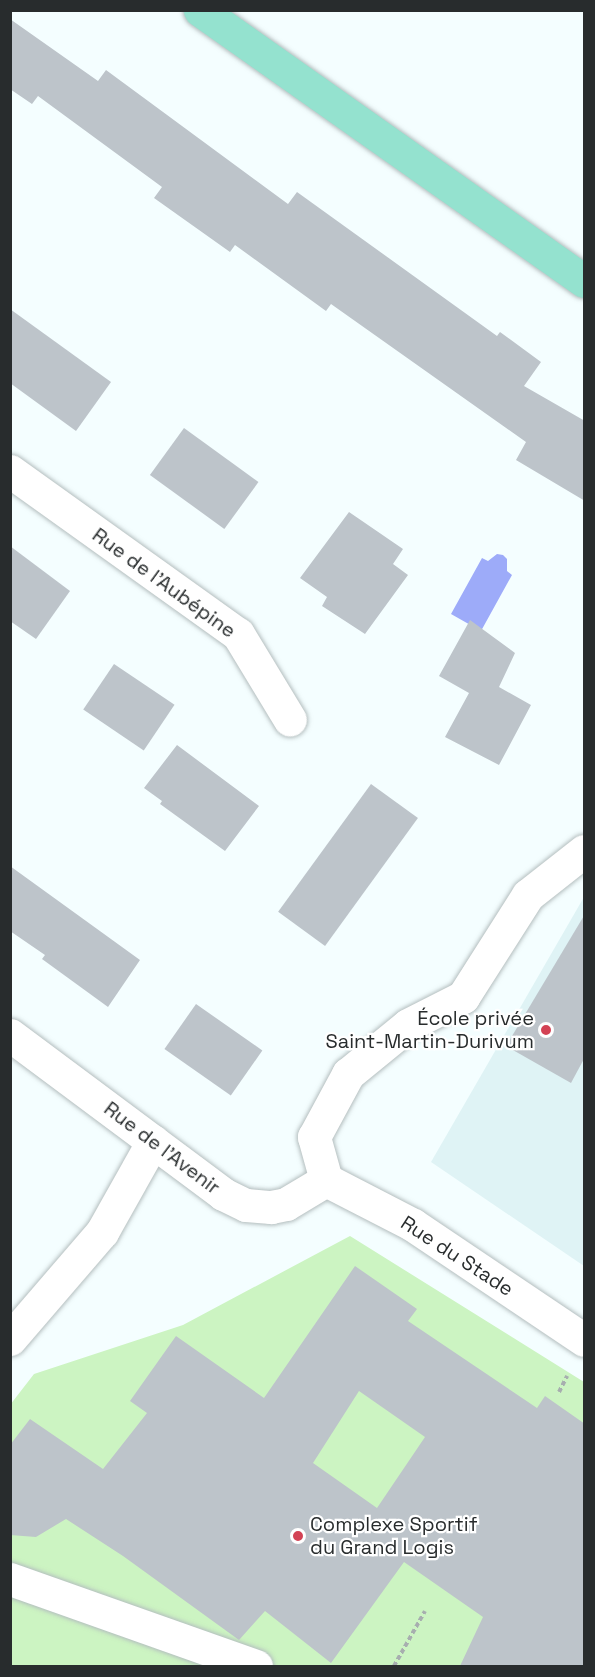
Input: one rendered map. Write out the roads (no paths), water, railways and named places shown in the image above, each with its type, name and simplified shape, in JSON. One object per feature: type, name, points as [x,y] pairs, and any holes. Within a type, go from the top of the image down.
[{"type":"main road","points":[[200,10],[585,281]]},
{"type":"street","name":"Rue de l'Aubépine","points":[[10,471],[238,634],[290,720]]},
{"type":"street","points":[[326,1179],[314,1137],[348,1074],[408,1025],[463,997],[528,895],[585,851]]},
{"type":"street","name":"Rue de l'Avenir","points":[[10,1035],[223,1194],[246,1205],[271,1207],[286,1204],[326,1179]]},
{"type":"street","points":[[10,1339],[102,1232],[153,1141]]},
{"type":"street","name":"Rue du Stade","points":[[326,1179],[413,1225],[585,1340]]},
{"type":"street","points":[[10,1580],[256,1666]]},
{"type":"water","points":[[497,554],[507,559],[507,571],[512,575],[481,631],[451,614],[482,558],[488,561]]},
{"type":"place","name":"École privée Saint-Martin-Durivum","points":[[546,1030]]},
{"type":"place","name":"Complexe Sportif du Grand Logis","points":[[298,1536]]}]
